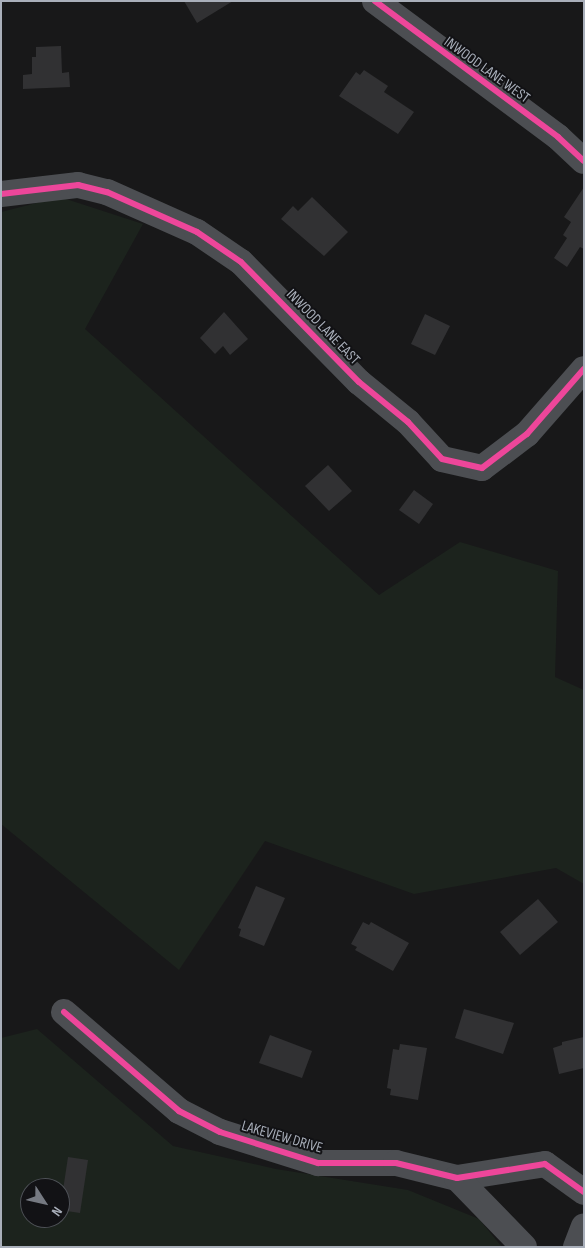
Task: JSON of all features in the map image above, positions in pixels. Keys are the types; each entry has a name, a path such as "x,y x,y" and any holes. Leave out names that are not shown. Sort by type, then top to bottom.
{"street":[{"name":"INWOOD LANE WEST","path":"374,1 558,137 584,161"},
{"name":"INWOOD LANE EAST","path":"1,194 78,185 107,192 198,232 241,262 359,382 408,422 442,459 482,468 527,434 584,369"},
{"name":"LAKEVIEW DRIVE","path":"64,1012 179,1111 220,1132 318,1163 396,1163 457,1178 545,1164 584,1192"},
{"path":"457,1178 524,1247"},
{"path":"576,1247 584,1226"}],"shaded area":[{"path":"60,197 143,224 85,329 379,595 460,542 558,571 555,677 584,690 584,884 556,868 414,894 265,841 179,970 1,824 1,212"},
{"path":"37,1029 173,1146 276,1169 408,1190 479,1219 502,1247 1,1247 1,1038"}],"building":[{"path":"184,1 233,1 197,23"},
{"path":"61,46 62,73 69,72 70,87 23,89 23,75 32,74 32,57 36,57 36,47"},
{"path":"364,70 388,86 384,92 414,112 398,134 339,96 356,72 360,75"},
{"path":"584,187 584,249 580,247 567,267 554,258 567,238 563,235 571,222 564,217"},
{"path":"312,197 348,232 324,256 281,219 293,206 298,211"},
{"path":"224,312 248,339 230,355 223,346 215,354 200,338"},
{"path":"425,314 450,326 435,355 411,344"},
{"path":"328,465 352,491 329,511 305,486"},
{"path":"414,490 433,504 419,524 399,510"},
{"path":"256,886 285,898 264,946 239,936 241,929 238,928"},
{"path":"538,899 558,922 520,955 500,932"},
{"path":"363,922 369,925 371,922 409,943 393,971 355,950 357,947 351,944"},
{"path":"464,1009 514,1023 503,1054 455,1038"},
{"path":"270,1035 312,1051 302,1078 259,1063"},
{"path":"584,1037 584,1068 559,1074 553,1048 562,1045 562,1042"},
{"path":"400,1044 427,1048 418,1100 390,1095 391,1089 387,1088 393,1049 399,1050"},
{"path":"68,1157 88,1160 80,1213 70,1212 70,1178 65,1178"}],"cycle path":[{"path":"375,1 558,137 584,161"},
{"path":"1,194 78,185 107,192 197,232 241,262 359,382 408,422 442,459 482,468 527,434 584,369"},
{"path":"64,1012 179,1111 220,1132 318,1163 396,1163 457,1178 545,1164 584,1192"}]}
